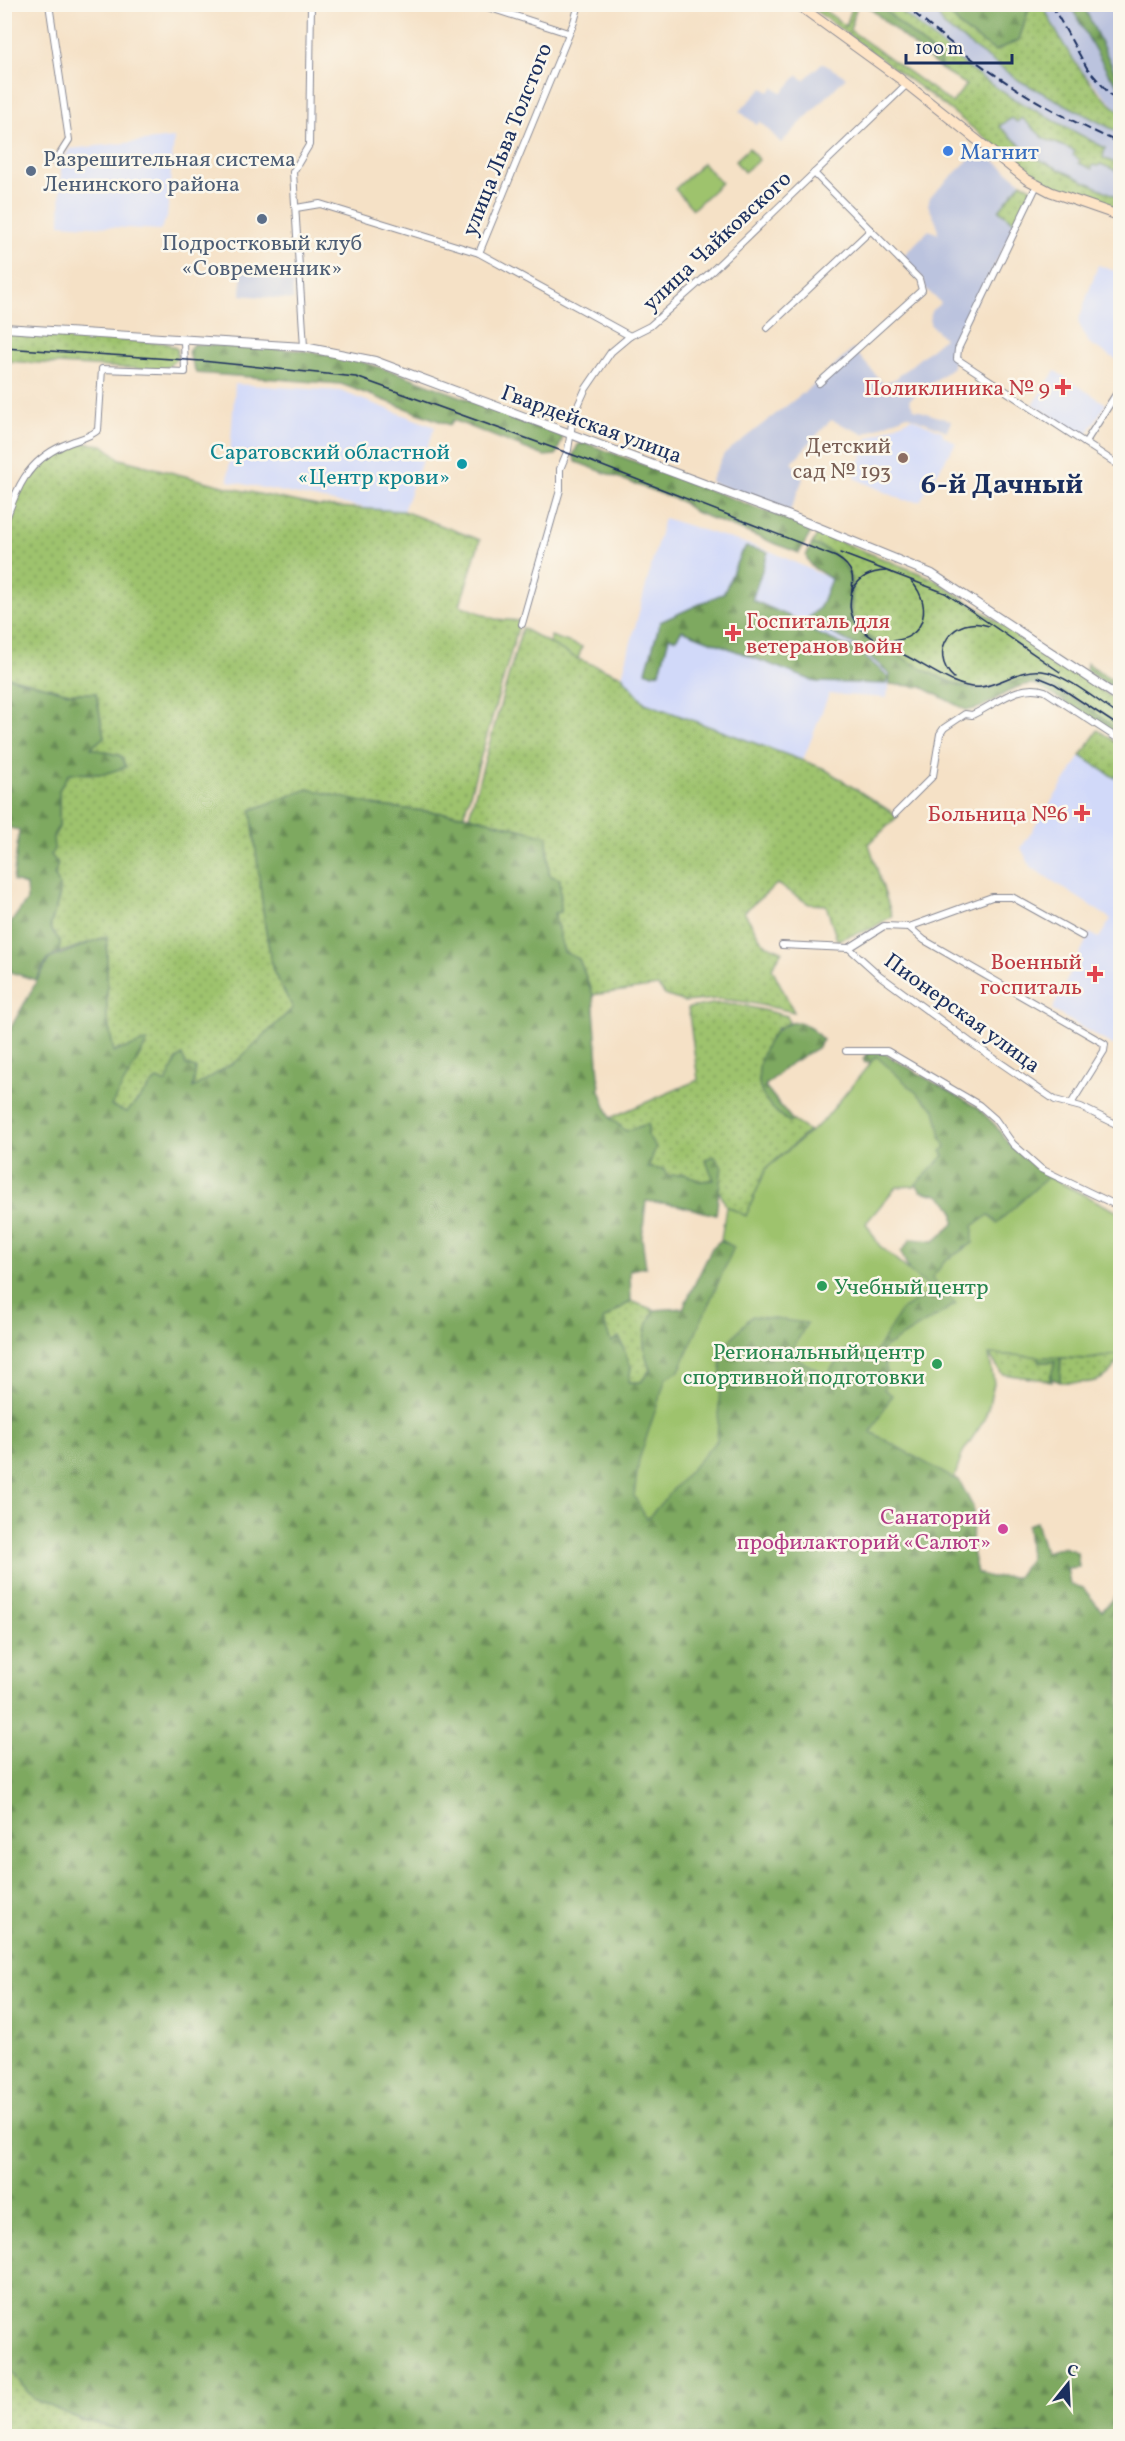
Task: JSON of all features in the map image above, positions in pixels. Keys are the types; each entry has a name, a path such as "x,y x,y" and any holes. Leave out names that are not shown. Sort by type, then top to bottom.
{"main road":[{"path":"797,4 907,84 1037,185 1120,216"}],"street":[{"path":"49,4 69,140 55,162"},
{"path":"304,347 293,172 309,144 311,4"},
{"path":"478,4 568,33"},
{"name":"улица Льва Толстого","path":"479,253 574,22 579,4"},
{"name":"улица Чайковского","path":"522,624 560,490 563,460 568,450 573,417 585,390 611,352 630,336 650,326 907,84"},
{"path":"814,172 919,279 922,290 819,383"},
{"path":"1037,185 958,349 957,359 1120,466"},
{"path":"296,208 320,204 479,253 630,336"},
{"path":"767,328 871,230"},
{"name":"Гвардейская улица","path":"4,328 304,347 375,361 571,433 932,574 1120,698"},
{"path":"4,503 12,497 39,458 66,444 87,439 98,430 102,369 185,372 184,340"},
{"path":"1085,443 1120,388"},
{"path":"4,525 12,497"},
{"path":"895,814 933,776 940,734 944,728 965,714 972,715 1023,688 1033,687 1045,691 1120,740"},
{"path":"782,945 849,948 884,926 909,927 992,897 1012,897 1082,936"},
{"path":"909,927 924,940 1105,1044 1104,1051 1071,1104"},
{"name":"Пионерская улица","path":"849,948 879,975 970,1042 1055,1100 1071,1104 1120,1126"},
{"path":"846,1051 887,1051 979,1105 995,1119 1013,1144 1041,1169 1120,1207"}],"shaded area":[{"path":"894,5 933,5 944,26 1020,81 1120,133 1120,165 1103,158 972,71"},
{"path":"1043,5 1070,5 1108,73 1120,87 1120,112 1084,73 1063,43"},
{"path":"1083,5 1120,5 1120,78 1115,72"},
{"path":"822,63 846,77 781,143 760,121 757,125 739,111 763,88 769,92 774,87 782,93 798,75 804,80"},
{"path":"1012,118 1022,118 1045,139 1075,151 1079,163 1099,164 1120,172 1120,198 1034,157 999,125"},
{"path":"174,138 167,218 160,230 60,224 61,166 69,149"},
{"path":"980,149 1021,182 999,210 1016,223 954,345 953,367 909,400 914,409 951,421 947,431 907,415 864,434 831,420 792,462 803,479 790,511 710,482 724,454 811,387 853,349 883,383 895,379 944,338 930,324 931,311 941,303 925,288 923,279 902,257 929,230 938,234 937,224 928,205 930,197"},
{"path":"1098,265 1120,273 1120,362 1089,343 1078,322"},
{"path":"242,271 293,275 293,300 241,295"},
{"name":"Поликлиника № 9","path":"1055,371 1106,404 1087,434 1082,436 1033,404"},
{"path":"235,384 340,391 435,427 403,511 375,510 228,481"},
{"name":"Детский сад № 193","path":"912,418 943,432 943,436 956,443 920,501 903,500 854,478 868,438"},
{"name":"Госпиталь для ветеранов войн","path":"664,518 770,551 831,579 820,607 807,620 857,646 890,674 887,698 829,694 803,760 645,703 622,676"},
{"name":"Больница №6","path":"1081,756 1114,778 1120,770 1120,1044 1112,1045 1052,1010 1090,933 1099,938 1111,919 1031,867 1021,848"}],"green space":[{"path":"808,5 817,5 846,26 853,5 857,5 850,30 952,103 966,85 941,69 940,59 879,5 894,5 972,71 1012,98 1105,148 1103,158 1120,165 1120,172 1100,164 1093,165 1092,169 1079,163 1080,160 1073,155 1075,151 1045,139 1022,118 1017,122 1012,118 999,126 1034,157 1120,198 1120,209 1052,185 1029,173 949,109"},
{"path":"866,5 879,5 940,59 941,69"},
{"path":"933,5 952,5 947,11 962,28 995,51 1019,40 1030,5 1043,5 1058,34 1086,77 1120,112 1120,133 1020,81 944,26"},
{"path":"952,5 1030,5 1019,40 995,51 962,28 947,11"},
{"path":"1070,5 1083,5 1120,78 1120,87 1108,73"},
{"path":"749,148 759,160 744,172 735,161"},
{"path":"703,163 721,183 693,209 675,189"},
{"path":"1021,182 1031,188 1032,193 1016,223 999,210"},
{"path":"4,332 166,343 177,349 177,358 162,370 5,361"},
{"path":"193,344 297,350 342,356 401,374 563,437 556,455 544,456 453,420 450,425 341,384 196,373 188,352"},
{"path":"583,442 810,528 810,534 799,553 695,512 680,501 576,462 573,455 578,445"},
{"path":"84,443 103,445 120,459 235,489 318,506 403,511 480,540 460,605 495,619 520,621 464,815 379,806 252,810 265,926 273,971 293,1008 268,1032 267,1039 4,1254 119,1049 114,1052 107,1018 107,936 59,953 60,941 50,928 60,894 50,855 53,837 59,827 59,790 68,773 104,774 121,756 91,748 104,737 96,693 69,693 5,676 5,532 10,517 23,488 43,464 68,448"},
{"path":"818,533 934,579 1120,703 1120,731 1049,685 1022,680 983,689 971,688 956,684 919,667 870,638 860,631 853,619 852,586 849,573 835,557 812,544"},
{"path":"812,544 835,555 845,567 851,582 852,619 860,630 878,643 928,672 957,685 981,689 1022,679 1045,683 1079,702 1120,731 1120,737 1037,685 1028,684 1019,687 984,706 966,710 922,687 889,684 890,674 857,646 806,620 820,607 831,579 811,566 806,556"},
{"path":"746,547 768,552 752,600 805,623 809,630 856,650 888,676 886,684 816,682 682,630 676,639 669,637 660,672 652,674 646,671 660,622 724,593 740,555"},
{"path":"522,628 578,659 622,676 645,703 823,768 898,816 869,844 892,916 871,929 837,940 826,905 809,904 777,884 744,912 763,943 782,951 772,968 794,1012 718,999 684,1002 665,995 658,986 593,995 579,959 564,952 554,913 561,912 549,875 546,836 469,816"},
{"path":"551,636 582,647 578,659 549,643"},
{"path":"1087,663 1120,685 1120,693 1086,671"},
{"path":"4,676 69,693 96,693 104,737 91,748 121,756 126,767 104,774 69,773 59,790 59,827 53,837 54,849 51,855 58,864 54,875 58,881 59,894 50,928 60,941 59,953 48,958 36,980 10,972 10,924 27,900 26,885 13,881 19,830 5,827"},
{"path":"1098,730 1120,745 1120,770 1115,778 1081,756"},
{"path":"308,789 379,806 469,816 547,836 549,875 560,879 561,912 554,913 564,952 579,959 593,995 600,1090 610,1118 626,1131 648,1124 648,1136 656,1147 648,1168 663,1169 668,1176 685,1174 699,1181 714,1180 705,1159 715,1156 722,1166 716,1215 677,1205 646,1201 642,1238 646,1267 630,1270 631,1301 603,1320 611,1342 619,1337 631,1367 629,1382 641,1382 650,1370 644,1340 654,1310 683,1308 712,1248 721,1240 734,1247 811,1317 789,1357 843,1342 908,1284 908,1268 901,1252 911,1239 934,1241 954,1224 954,1212 948,1202 938,1195 921,1191 908,1173 873,1061 865,1063 863,1059 867,1053 877,1051 885,1054 978,1108 996,1126 1010,1146 1041,1172 1102,1204 1063,1264 1060,1382 1050,1378 1055,1362 1039,1362 1035,1350 979,1247 963,1247 958,1264 959,1303 905,1336 890,1439 959,1480 973,1507 972,1551 977,1573 990,1577 1017,1577 1030,1559 1027,1525 1036,1522 1045,1552 1063,1547 1077,1552 1079,1567 1067,1568 1070,1584 1083,1588 1102,1611 1120,1590 1120,2436 128,2436 126,2431 82,2420 33,2399 6,2364 4,1040 49,959 107,936 107,1018 114,1052 148,1041 111,1106 127,1112 157,1079 166,1083 176,1060 182,1055 186,1065 196,1068 193,1088 238,1060 293,1008 273,971 265,926 251,810"},
{"path":"719,1003 746,1006 787,1016 789,1023 776,1029 760,1088 793,1121 809,1131 766,1169 746,1216 726,1206 714,1180 699,1181 685,1174 668,1176 648,1168 648,1124 626,1131 610,1118 698,1080 688,1008"},
{"path":"799,1022 810,1027 823,1040 817,1048 788,1065 765,1086 793,1121 790,1122 777,1113 763,1095 759,1070 765,1047 771,1037 788,1024"},
{"name":"Учебный центр","path":"876,1056 935,1110 941,1137 946,1147 941,1151 944,1156 914,1186 896,1187 866,1223 879,1245 933,1291 901,1310 875,1353 846,1350 827,1374 789,1356 807,1323 752,1316 722,1348 717,1440 647,1519 634,1496 639,1460 666,1378 679,1371 734,1247 721,1240 726,1206 746,1216 766,1169 824,1120"},
{"name":"Региональный центр спортивной подготовки","path":"1048,1177 1120,1213 1120,1354 1089,1359 989,1354 994,1383 988,1409 983,1422 963,1452 954,1479 871,1432 892,1395 884,1389 889,1379 881,1350 956,1304 932,1278 945,1261 973,1243 973,1226 989,1215 997,1223"},
{"path":"631,1301 654,1310 644,1340 650,1370 641,1382 628,1382 631,1367 619,1337 611,1342 602,1320"},
{"path":"989,1354 1037,1356 1039,1362 1056,1362 1050,1378 1052,1381 1002,1374"},
{"path":"1120,1354 1116,1365 1104,1378 1079,1383 1060,1382 1061,1358 1089,1359"},
{"path":"4,2360 33,2399 82,2420 126,2431 128,2436 5,2436"}],"tram line":[{"path":"4,348 202,361 356,377 587,460 836,557 851,572 853,580 850,606 857,624 882,643 954,682 981,687 1019,674 1042,671 1062,677 1120,716"},
{"path":"840,553 945,593 1060,672"},
{"path":"852,591 866,576 886,571"},
{"path":"883,640 907,637 916,631 921,623 923,602 911,581"},
{"path":"954,678 946,668 943,657 948,637 965,625 976,623 989,626"},
{"path":"1038,677 1055,684 1120,727"}],"railway":[{"path":"904,4 980,65 1062,115 1120,143"},
{"path":"1051,4 1087,68 1120,106"}],"place":[{"name":"Магнит","path":"948,151"},
{"name":"Разрешительная система Ленинского района","path":"31,171"},
{"name":"Подростковый клуб «Современник»","path":"262,219"},
{"name":"Поликлиника № 9","path":"1063,387"},
{"name":"Детский сад № 193","path":"903,458"},
{"name":"Саратовский областной «Центр крови»","path":"462,464"},
{"name":"Госпиталь для ветеранов войн","path":"733,633"},
{"name":"Больница №6","path":"1082,813"},
{"name":"Военный госпиталь","path":"1095,974"},
{"name":"Учебный центр","path":"822,1286"},
{"name":"Региональный центр спортивной подготовки","path":"937,1364"},
{"name":"Санаторий профилакторий «Салют»","path":"1003,1529"}],"district":[{"name":"6-й Дачный","path":"1002,483"}]}
